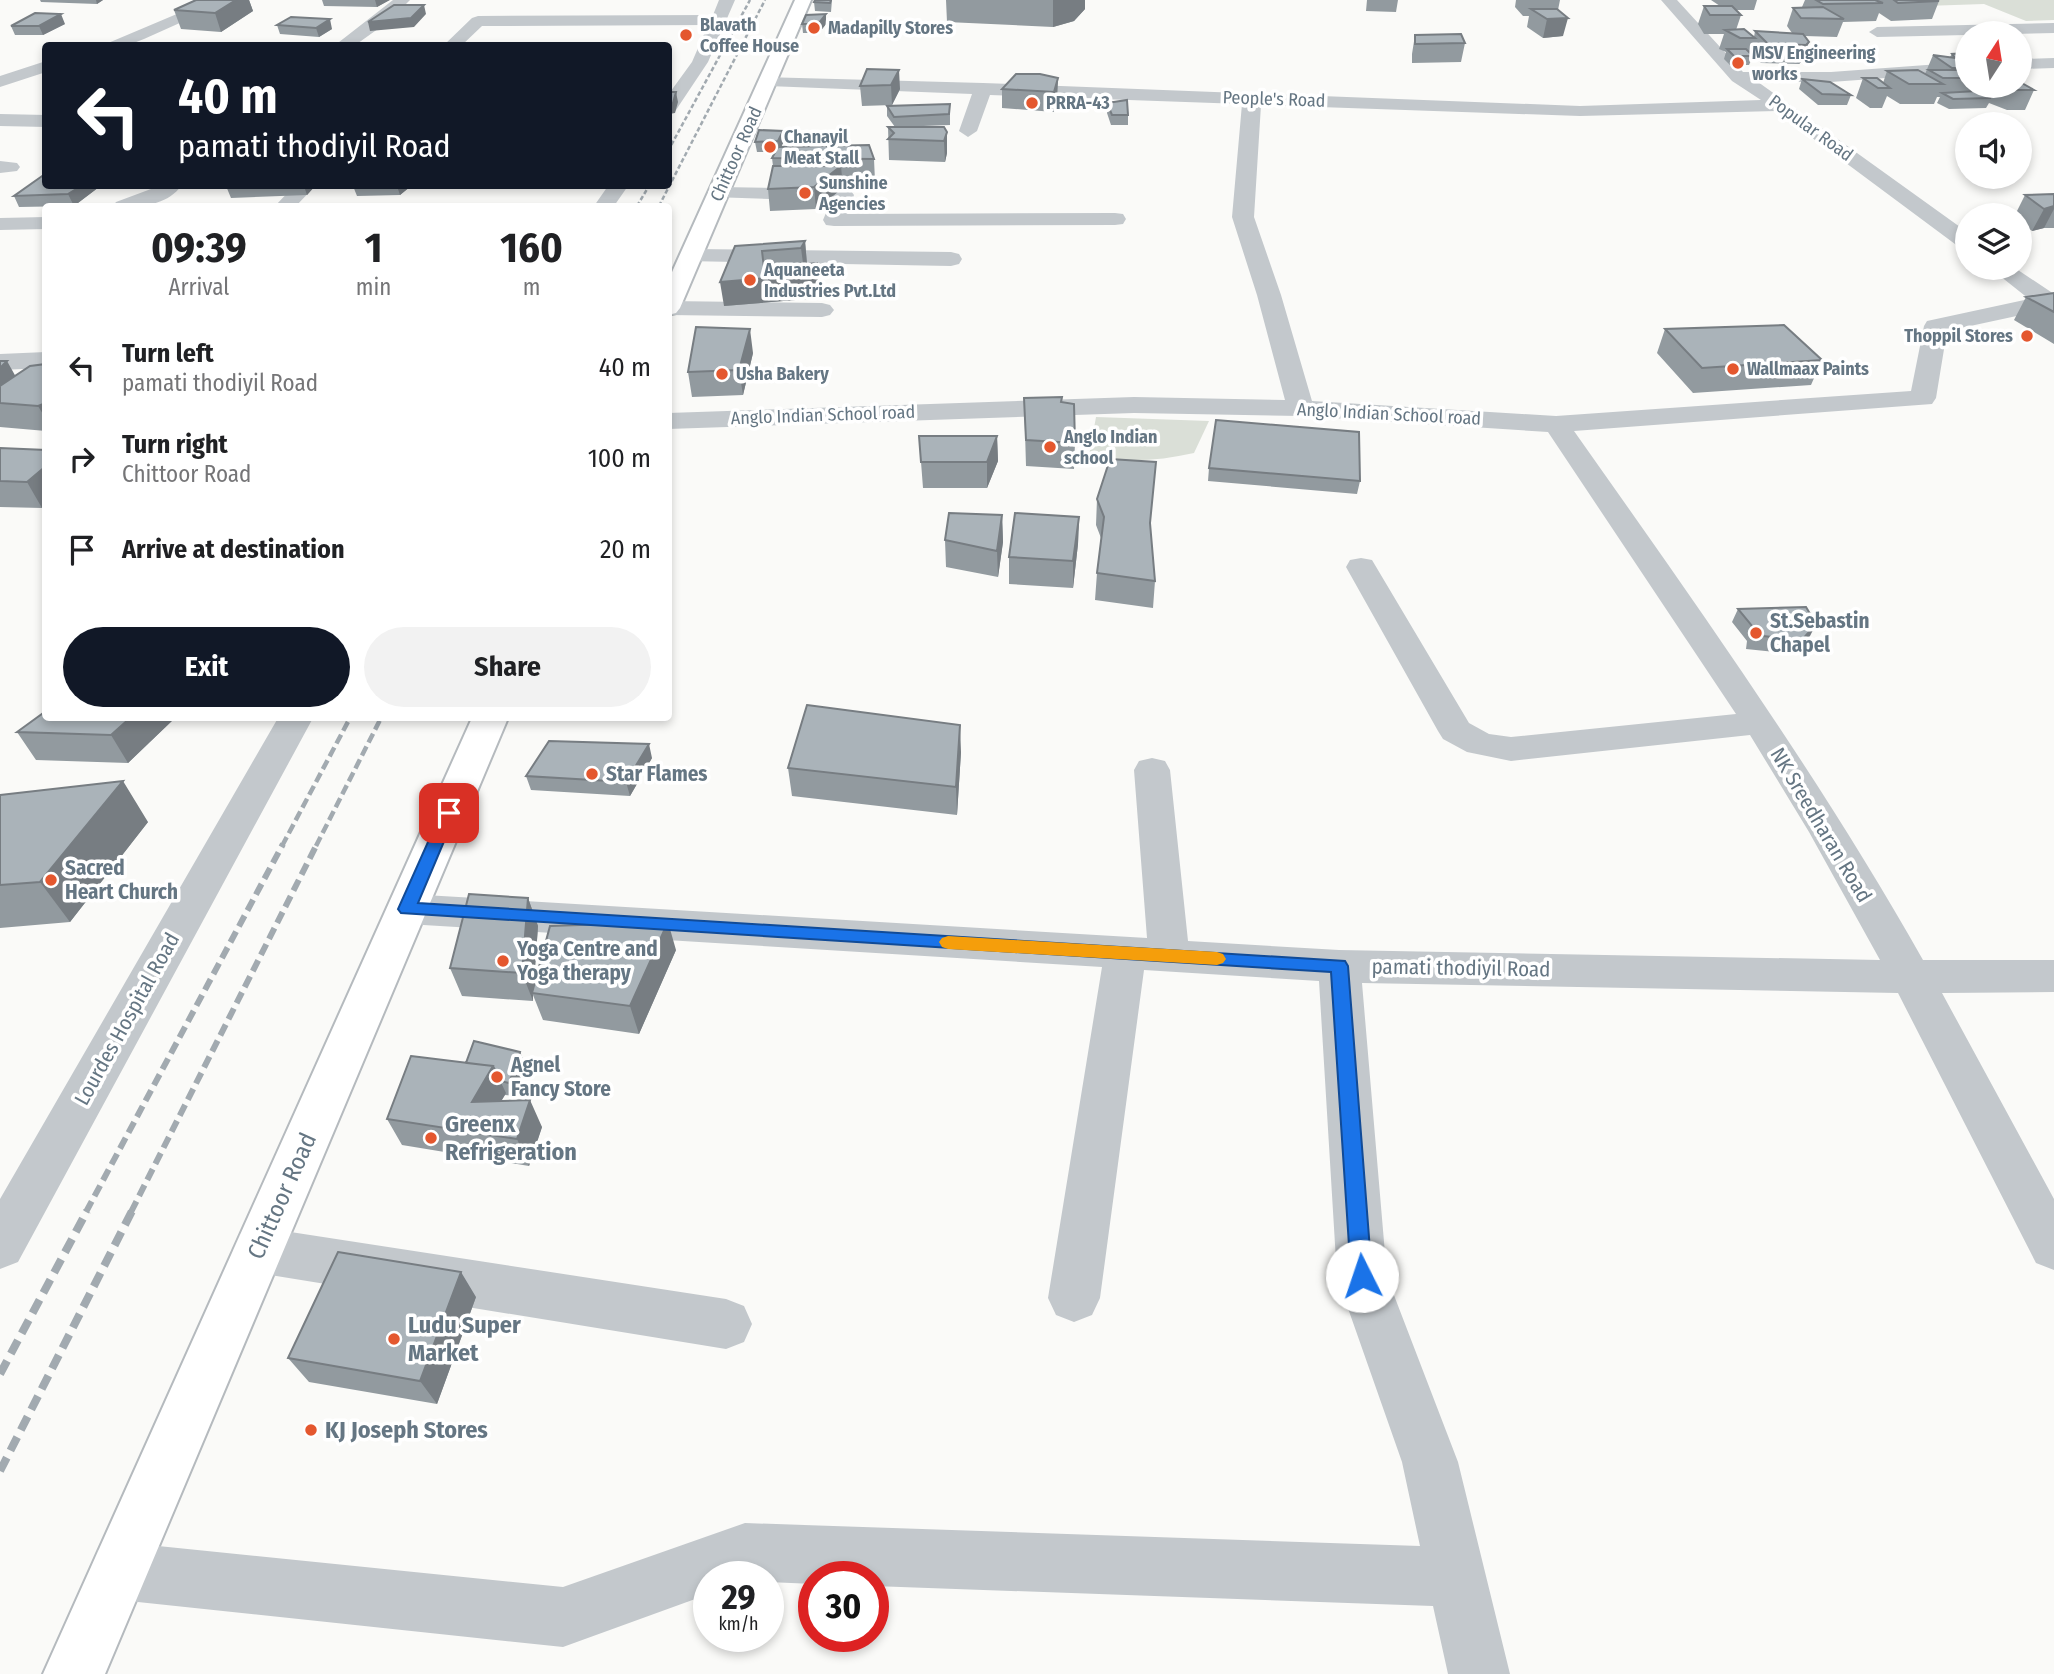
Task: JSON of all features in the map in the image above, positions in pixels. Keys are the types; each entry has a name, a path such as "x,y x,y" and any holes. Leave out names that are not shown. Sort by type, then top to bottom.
{"main road":[{"name":"Chittoor Road","path":"672,299 803,0"},
{"name":"Chittoor Road","path":"74,1674 489,721"}],"street":[{"path":"121,42 223,0"},
{"path":"348,42 383,18 402,0"},
{"path":"672,103 700,62 727,0"},
{"name":"Popular Road","path":"1669,0 1738,77 1955,233"},
{"path":"455,42 478,21 718,20"},
{"path":"1933,69 1877,32 2054,28"},
{"path":"679,60 700,62"},
{"path":"2032,64 2054,63"},
{"path":"4,78 42,67"},
{"path":"1738,77 1831,77 1955,68"},
{"path":"4,78 42,72"},
{"name":"People's Road","path":"768,81 1580,111 1780,105"},
{"path":"968,131 982,88"},
{"path":"1252,98 1243,216 1301,408"},
{"path":"0,120 42,121"},
{"path":"132,203 168,189"},
{"path":"288,203 303,189"},
{"path":"719,192 844,195 834,220 1115,219"},
{"path":"0,224 42,223"},
{"path":"692,256 951,259"},
{"path":"2019,280 2050,301"},
{"name":"Anglo Indian School road","path":"672,421 1134,405 1301,408 1556,424 1923,398 1936,327 2050,301"},
{"path":"672,308 822,310"},
{"path":"0,362 42,360"},
{"name":"NK Sreedharan Road","path":"1556,424 1702,635 1791,772 1910,977 2054,1247"},
{"path":"1361,567 1456,731 1480,744 1511,748 1759,723"},
{"name":"Lourdes Hospital Road","path":"0,1246 293,721"},
{"path":"1074,1298 1147,954 1152,770"},
{"name":"pamati thodiyil Road","path":"407,909 1339,966 1910,977 2054,976"},
{"path":"1339,966 1362,1276 1430,1462 1479,1674"},
{"path":"258,1250 726,1324"},
{"path":"119,1571 563,1617 745,1552 1457,1577"}],"shaded area":[{"path":"1913,0 2054,0 2054,20 2026,21 1984,4 1925,6"},
{"path":"1096,417 1209,421 1194,453 1168,458 1128,460 1089,456"}],"building":[{"path":"196,0 236,0 215,13 174,10"},
{"path":"831,0 830,3 814,2"},
{"path":"1816,0 1875,0 1883,3 1823,4"},
{"path":"1894,0 1936,0 1939,1 1898,3"},
{"path":"394,5 424,5 411,18 368,22"},
{"path":"1704,6 1732,6 1741,15 1710,15"},
{"path":"1823,7 1844,19 1801,18 1793,8"},
{"path":"1531,9 1557,9 1568,18 1547,19"},
{"path":"35,13 61,14 39,26 11,26"},
{"path":"826,14 818,24 802,24 806,15"},
{"path":"291,17 330,19 316,28 277,25"},
{"path":"1744,29 1755,38 1740,38 1725,30"},
{"path":"1755,31 1803,34 1809,42 1806,45 1768,44"},
{"path":"1461,34 1465,43 1415,44 1415,35"},
{"path":"1727,49 1746,49 1753,56 1734,56"},
{"path":"1933,55 1955,58 1955,68 1952,68"},
{"path":"867,69 899,70 891,85 860,86"},
{"path":"1918,70 1943,84 1909,84 1887,71"},
{"path":"1929,70 1955,70 1955,78 1943,78"},
{"path":"1016,74 1040,74 1058,78 1054,92 1002,89"},
{"path":"1863,78 1877,78 1890,88 1878,88"},
{"path":"1802,79 1830,82 1851,95 1822,94"},
{"path":"1955,92 1955,98 1991,98 1953,99 1942,93"},
{"path":"1127,100 1128,115 1112,115 1107,103"},
{"path":"950,104 949,114 894,117 887,106"},
{"path":"888,127 944,127 947,132 944,141 888,139 894,133"},
{"path":"759,130 783,131 778,141 755,142"},
{"path":"869,145 874,159 772,158 778,147"},
{"path":"773,166 841,166 814,187 768,189"},
{"path":"42,176 42,189 76,189 68,194 14,196"},
{"path":"2054,194 2054,206 2044,209 2025,195"},
{"path":"805,241 801,248 762,251 764,268 817,263 817,274 720,282 735,246"},
{"path":"2054,293 2054,312 2026,297"},
{"path":"1784,325 1822,360 1702,368 1665,329"},
{"path":"696,327 750,329 739,370 688,372"},
{"path":"42,364 42,404 0,403 0,386 30,366"},
{"path":"1062,397 1061,402 1074,404 1075,443 1026,440 1024,398"},
{"path":"1216,420 1359,432 1360,481 1209,468"},
{"path":"919,436 997,436 987,462 921,462"},
{"path":"0,448 42,450 42,469 27,482 0,481"},
{"path":"1110,459 1156,462 1150,523 1155,581 1097,573 1104,517 1097,499"},
{"path":"949,513 1002,515 997,551 945,540"},
{"path":"1015,513 1079,517 1073,561 1009,557"},
{"path":"1806,607 1816,624 1802,640 1753,635 1753,627 1738,609"},
{"path":"807,705 960,725 956,787 788,768"},
{"path":"42,714 42,721 127,721 111,735 17,732"},
{"path":"549,741 649,744 626,782 526,776"},
{"path":"123,781 40,882 0,885 0,795"},
{"path":"469,894 528,898 522,973 450,968"},
{"path":"668,922 630,1006 532,993 550,926"},
{"path":"474,1041 520,1052 509,1083 500,1081 493,1066 466,1063"},
{"path":"411,1056 493,1066 472,1102 530,1100 517,1139 387,1119"},
{"name":"Ludu Super Market","path":"338,1252 461,1272 420,1381 288,1358"}],"railway":[{"path":"672,144 750,0"},
{"path":"672,181 765,0"},
{"path":"639,203 647,189"},
{"path":"661,203 668,189"},
{"path":"282,846 348,721"},
{"path":"316,846 379,721"},
{"path":"86,1212 283,844"},
{"path":"131,1212 317,844"},
{"path":"0,1374 87,1211"},
{"path":"0,1471 132,1211"}],"slow traffic":[{"path":"948,942 1217,959"}],"place":[{"name":"Madapilly Stores","path":"814,28"},
{"name":"Blavath Coffee House","path":"686,35"},
{"name":"MSV Engineering works","path":"1738,63"},
{"name":"PRRA-43","path":"1032,103"},
{"name":"Chanayil Meat Stall","path":"770,147"},
{"name":"Sunshine Agencies","path":"805,193"},
{"name":"Aquaneeta Industries Pvt.Ltd","path":"750,280"},
{"name":"Thoppil Stores","path":"2027,336"},
{"name":"Wallmaax Paints","path":"1733,369"},
{"name":"Usha Bakery","path":"722,374"},
{"name":"Anglo Indian school","path":"1050,447"},
{"name":"St.Sebastin Chapel","path":"1756,633"},
{"name":"Star Flames","path":"592,774"},
{"name":"Sacred Heart Church","path":"51,880"},
{"name":"Yoga Centre and Yoga therapy","path":"503,961"},
{"name":"Agnel Fancy Store","path":"497,1077"},
{"name":"Greenx Refrigeration","path":"431,1138"},
{"name":"Ludu Super Market","path":"394,1339"},
{"name":"KJ Joseph Stores","path":"311,1430"}],"route":[{"path":"449,813 407,909 1339,966 1362,1276"}]}
